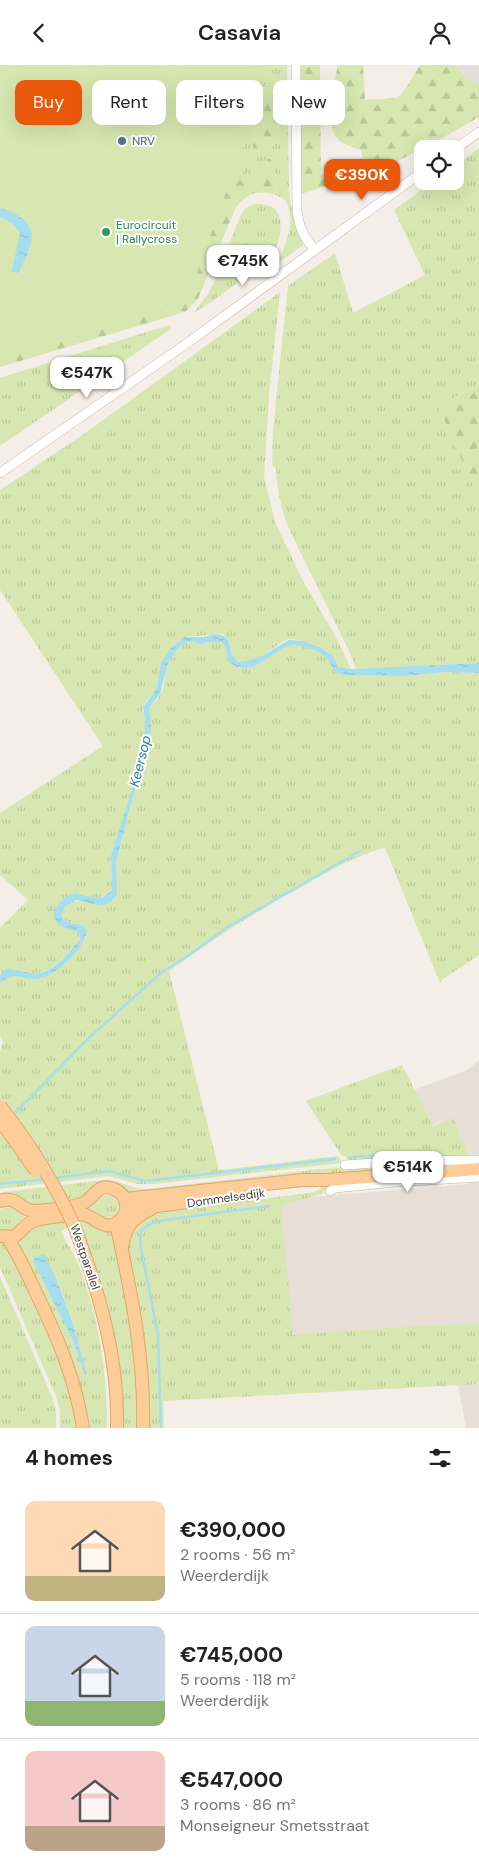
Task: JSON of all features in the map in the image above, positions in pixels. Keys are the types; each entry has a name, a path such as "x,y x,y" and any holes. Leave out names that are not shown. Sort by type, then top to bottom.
{"main road":[{"name":"Westparallel","path":"0,1106 42,1164 91,1270 108,1335 114,1376 117,1428"},
{"name":"Westparallel","path":"0,1120 35,1169 72,1229 100,1336 107,1377 110,1428"},
{"name":"Dommelsedijk","path":"125,1205 155,1207 304,1187 479,1169"},
{"name":"Dommelsedijk","path":"125,1205 303,1180 328,1186"},
{"path":"0,1201 11,1200 29,1210 60,1207 83,1204 99,1189 109,1187 118,1191 125,1205 123,1217 116,1223 104,1225 81,1214 40,1219 31,1222 18,1234 3,1237"},
{"path":"122,1249 124,1235 133,1220 155,1207"},
{"path":"116,1223 138,1336 144,1399 143,1428"},
{"path":"3,1237 18,1254 62,1350 74,1381 84,1428"}],"street":[{"path":"296,65 299,223 303,235 315,250"},
{"path":"464,143 479,132"},
{"path":"0,473 186,344 414,178"},
{"path":"345,1165 405,1161 479,1160"},
{"name":"Dommelsedijk","path":"328,1186 335,1188 479,1177"}],"shaded area":[{"path":"456,65 479,65 479,84 466,79"},
{"path":"479,1060 479,1428 466,1428 460,1395 443,1332 286,1341 273,1200 470,1184 452,1118 427,1127 411,1091 467,1070"}],"green space":[{"name":"Eurocircuit | Rallycross","path":"0,65 255,65 255,80 176,80 176,125 253,125 238,160 186,303 0,360"},
{"path":"207,65 287,65 287,80 273,80 273,125 288,125 290,202 303,245 276,265 286,243 290,216 285,201 276,195 274,159 267,159 265,181 241,181 245,163 0,187 105,125 166,125 166,89 176,83 176,125 258,125 253,145 269,146 263,121 263,80 182,80"},
{"path":"299,65 320,65 320,80 299,80"},
{"path":"338,65 363,65 365,100 398,98 420,65 456,65 466,77 479,84 479,117 439,140 414,140 414,153 390,165 301,194 300,125 321,125 321,175 363,160 361,150 342,142 333,131 332,125 345,125 345,80 334,80"},
{"path":"265,86 272,86 274,146 256,149 253,148 253,145 258,125 263,125 263,90"},
{"path":"479,148 479,383 439,407 479,496 479,663 356,669 288,527 283,513 276,468 272,466 273,430 288,286 335,253 353,313 425,275 394,210 422,190 464,190 464,159"},
{"path":"274,158 276,195 269,193 252,194 235,209 198,299 185,312 0,367 0,359 236,161 245,163 241,181 265,181 267,159"},
{"path":"256,204 271,207 279,215 280,231 273,252 248,275 193,313 208,294 213,284 245,208"},
{"path":"280,292 269,396 264,477 275,522 301,577 337,639 351,669 338,667 327,651 313,644 301,641 286,640 256,659 244,663 234,658 229,643 223,634 188,636 161,663 157,688 144,704 145,738 140,764 111,855 112,889 103,897 90,898 85,895 58,905 55,918 80,935 79,941 52,967 46,971 36,973 10,971 0,975 0,928 28,900 0,875 0,813 103,746 0,590 0,490 84,434"},
{"path":"169,325 171,329 0,446 0,378"},
{"path":"479,383 479,496 439,407"},
{"path":"188,641 202,644 222,642 229,662 237,667 246,668 254,666 278,651 293,645 307,647 322,654 335,671 343,675 404,676 445,672 479,673 479,955 440,983 385,848 344,863 252,915 169,971 219,1170 338,1156 342,1163 153,1184 137,1184 108,1176 0,1189 0,1052 3,1041 0,1035 0,983 11,976 39,977 56,970 87,936 62,918 62,911 66,906 79,901 110,901 116,864 132,799 145,764 150,737 149,708 158,699 163,688 169,661 179,647"},
{"path":"402,1065 433,1126 453,1117 469,1158 351,1162 345,1156 342,1156 306,1101"},
{"path":"405,1163 479,1163 133,1196 122,1189 79,1200 37,1207 0,1197 0,1193 4,1192 104,1180 149,1189 320,1169"},
{"path":"345,1183 329,1187 322,1194 281,1205 293,1335 399,1327 479,1324 479,1384 163,1401 164,1428 145,1428 144,1334 128,1249 130,1230 149,1215 314,1192 325,1186"},
{"path":"105,1195 114,1197 118,1202 119,1209 115,1216 106,1219 93,1211 79,1209 92,1206 100,1197"},
{"path":"6,1207 13,1208 24,1215 25,1218 14,1228 4,1230 0,1228 0,1209"},
{"path":"80,1218 112,1229 135,1333 141,1428 119,1428 118,1400 78,1223 61,1231 77,1261 91,1301 100,1343 107,1407 107,1428 86,1428 16,1241 35,1225","holes":["61,1288 74,1327 87,1378 65,1322"]},
{"path":"0,1240 7,1244 49,1325 82,1428 60,1428 60,1410 56,1396 0,1267"},
{"path":"0,1277 52,1397 56,1411 56,1428 0,1428"}],"water":[{"path":"0,208 14,213 23,219 32,233 29,251 18,273 12,272 12,270 20,233 13,224 0,217"},
{"path":"214,634 221,635 229,641 232,654 239,662 260,657 289,640 304,641 320,647 333,656 338,667 351,669 479,663 479,673 445,672 404,676 343,675 335,671 328,660 317,651 293,645 286,647 255,666 246,668 238,667 229,662 222,642 202,644 188,641 179,647 169,661 160,694 149,708 151,726 145,764 132,799 116,863 117,894 112,900 103,905 76,900 65,907 61,915 63,919 68,923 84,926 87,931 76,952 55,972 35,979 11,977 0,983 0,975 8,969 40,973 52,968 80,939 80,935 61,926 55,919 55,910 62,900 73,894 103,897 112,890 111,855 140,764 145,738 143,707 157,688 161,663 170,649 184,637 204,637"},
{"path":"44,1254 71,1317 86,1378 73,1341 33,1260 33,1258"}],"waterway":[{"path":"13,1115 90,1037 162,972 191,954 226,928 360,851"},
{"path":"350,1157 413,1154"},
{"path":"54,1178 109,1171 145,1181 335,1159"},
{"path":"0,1184 46,1179"},
{"path":"161,1428 158,1335 140,1243 141,1231 158,1221 269,1206"}],"place":[{"name":"NRV","path":"122,141"},
{"name":"Eurocircuit | Rallycross","path":"106,232"}],"water label":[{"name":"Keersop","path":"140,761"}]}
